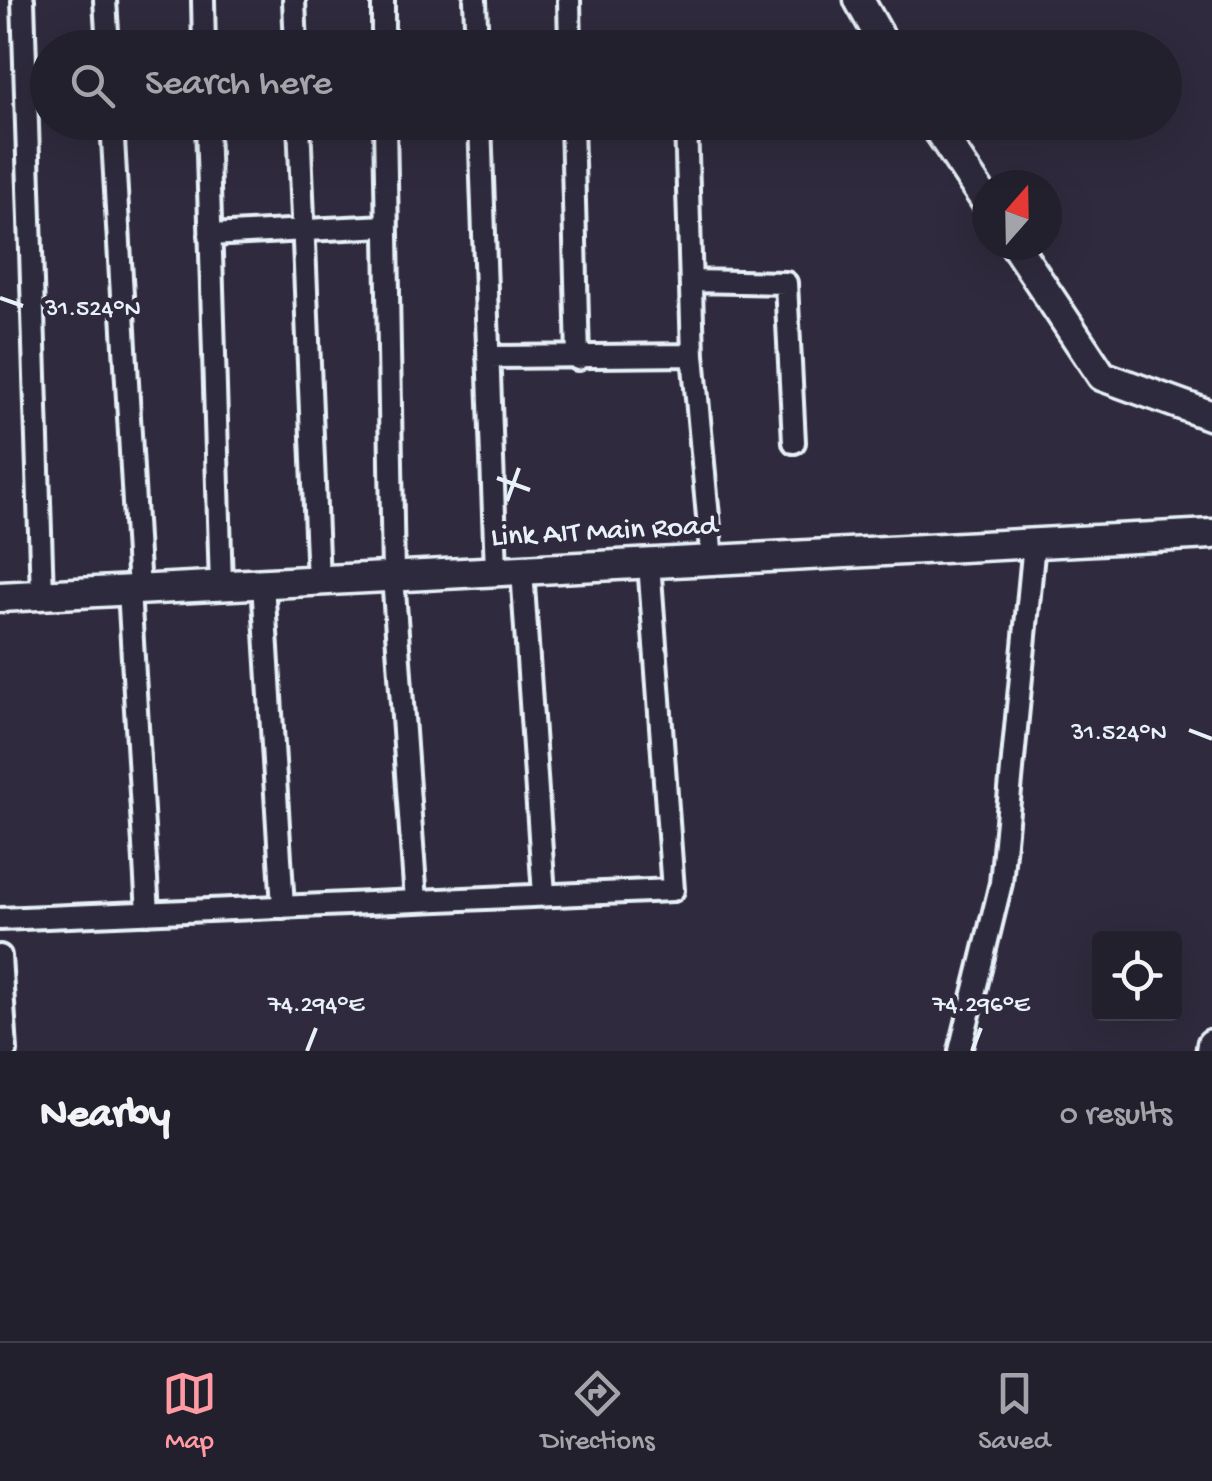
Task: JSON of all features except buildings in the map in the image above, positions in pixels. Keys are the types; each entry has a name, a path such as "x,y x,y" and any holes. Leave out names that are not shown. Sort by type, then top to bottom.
{"street":[{"path":"23,0 42,595"},
{"path":"105,0 107,30"},
{"path":"203,0 204,30"},
{"path":"294,0 295,30"},
{"path":"382,0 383,30"},
{"path":"475,0 476,30"},
{"path":"569,0 570,30"},
{"path":"859,0 876,30"},
{"path":"113,140 148,913"},
{"path":"207,140 221,586"},
{"path":"300,140 318,581"},
{"path":"385,140 392,576 416,901"},
{"path":"481,140 488,357 544,896"},
{"path":"572,140 578,359"},
{"path":"687,140 694,355 712,560"},
{"path":"945,140 972,180"},
{"path":"210,236 386,226"},
{"path":"1025,260 1102,376 1212,416"},
{"path":"691,281 786,284 794,442"},
{"path":"488,357 694,355"},
{"name":"Link AIT Main Road","path":"0,597 1212,534"},
{"path":"960,1051 1001,882 1034,543"},
{"path":"0,919 672,890 649,563"},
{"path":"262,584 283,907"},
{"path":"0,956 6,1051"}]}
